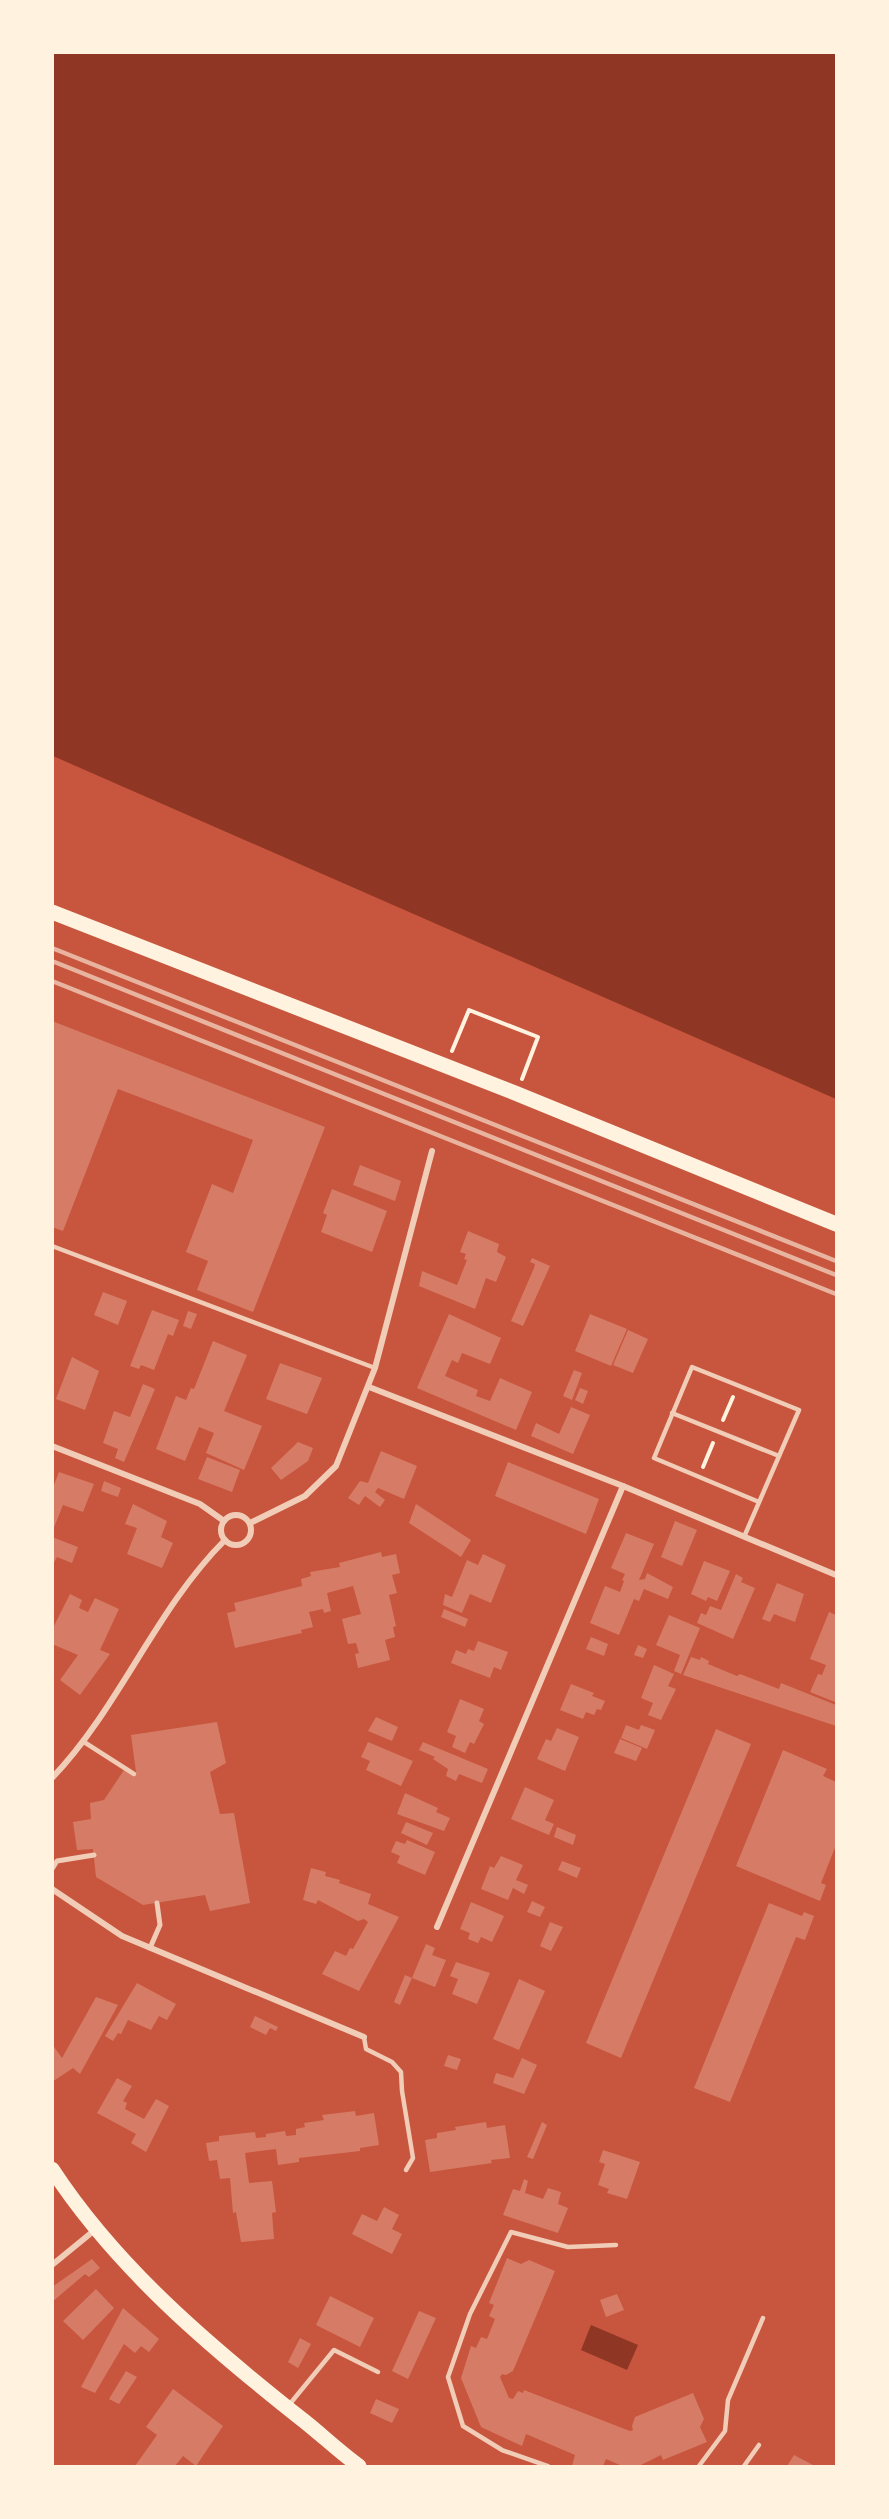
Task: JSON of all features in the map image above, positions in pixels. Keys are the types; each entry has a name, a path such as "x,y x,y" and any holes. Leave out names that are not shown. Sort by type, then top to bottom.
{"main road":[{"path":"52,912 515,1093 837,1224"},
{"path":"52,2169 76,2206 141,2279 250,2378 359,2466"}],"street":[{"path":"250,1523 304,1497 336,1466 375,1368 432,1151"},
{"path":"369,1387 623,1486 837,1575"},
{"path":"52,1446 200,1504 224,1521"},
{"path":"437,1927 623,1486"},
{"path":"224,1521 238,1515 250,1523"},
{"path":"224,1521 221,1533 225,1540 234,1545 243,1544 250,1537 250,1523"},
{"path":"52,1778 84,1742 172,1603 225,1540"},
{"path":"52,1869 57,1861 94,1855"},
{"path":"52,1889 122,1936 364,2037"},
{"path":"150,1948 160,1925 157,1903"},
{"path":"52,2265 96,2229"}],"lane":[{"path":"52,1246 375,1368"},
{"path":"744,1537 799,1410 692,1367 654,1458 759,1502"},
{"path":"672,1413 779,1456"},
{"path":"84,1742 134,1774"},
{"path":"364,2037 366,2049 392,2062 401,2072 413,2158 406,2170"},
{"path":"546,2466 502,2450 463,2426 448,2376 470,2314 511,2232 568,2247 616,2246"},
{"path":"699,2466 725,2430 728,2400 763,2318"},
{"path":"287,2408 334,2350 378,2372"},
{"path":"744,2466 759,2445"}],"path":[{"path":"446,1066 469,1010 538,1037 515,1093"},
{"path":"698,1476 738,1386"}],"shaded area":[{"path":"53,52 836,53 836,1099 53,756"},
{"path":"591,2325 638,2345 627,2370 581,2350"}],"building":[{"path":"52,1021 325,1127 253,1312 197,1290 208,1261 186,1252 212,1184 233,1193 253,1140 118,1089 63,1231 52,1227"},
{"path":"360,1165 401,1181 395,1201 353,1185"},
{"path":"332,1189 387,1211 372,1252 321,1232 327,1215 323,1213"},
{"path":"468,1231 499,1244 497,1252 506,1257 496,1282 486,1278 475,1309 419,1286 422,1271 457,1285 467,1260 464,1259 466,1254 460,1252"},
{"path":"532,1258 550,1266 523,1326 511,1321 534,1268 535,1264 530,1262"},
{"path":"103,1292 127,1301 118,1325 94,1315"},
{"path":"152,1310 179,1320 173,1336 168,1334 154,1370 141,1365 139,1369 130,1366"},
{"path":"188,1311 197,1314 191,1329 183,1326"},
{"path":"449,1314 501,1338 490,1364 462,1353 458,1363 452,1360 445,1376 478,1390 476,1396 490,1401 500,1378 532,1392 516,1430 417,1388"},
{"path":"590,1314 627,1329 611,1366 575,1351"},
{"path":"628,1330 648,1339 633,1373 613,1365"},
{"path":"213,1341 247,1355 224,1411 262,1426 244,1470 206,1453 214,1433 199,1427 185,1461 156,1449 176,1396 186,1400 191,1388 194,1389"},
{"path":"72,1357 99,1371 85,1410 56,1399"},
{"path":"280,1363 322,1378 307,1414 266,1399"},
{"path":"574,1370 582,1373 572,1400 563,1396"},
{"path":"143,1384 155,1389 124,1462 115,1458 118,1449 103,1443 114,1411 130,1417"},
{"path":"580,1388 588,1391 583,1404 575,1400"},
{"path":"571,1407 590,1415 573,1454 531,1436 536,1423 559,1434"},
{"path":"298,1442 313,1448 308,1461 281,1480 271,1468"},
{"path":"381,1451 417,1466 404,1499 378,1488 375,1492 385,1500 380,1507 365,1496 359,1505 348,1498 360,1481 368,1483"},
{"path":"207,1457 240,1470 232,1492 198,1479"},
{"path":"508,1462 599,1499 586,1534 495,1496"},
{"path":"59,1472 94,1484 83,1512 63,1505 53,1530 52,1490"},
{"path":"104,1481 121,1488 118,1497 101,1491"},
{"path":"133,1504 167,1521 161,1537 173,1543 162,1568 127,1554 137,1528 125,1524"},
{"path":"416,1504 471,1540 461,1557 409,1523"},
{"path":"675,1521 697,1530 682,1566 661,1557"},
{"path":"626,1533 654,1544 639,1580 645,1579 647,1573 673,1587 668,1599 644,1589 639,1601 634,1599 619,1635 590,1623 605,1586 620,1592 625,1574 611,1568"},
{"path":"52,1537 78,1547 72,1563 57,1557 52,1566"},
{"path":"381,1552 382,1557 396,1554 400,1573 392,1575 397,1593 389,1595 396,1626 393,1627 395,1637 385,1640 390,1660 358,1668 355,1654 359,1653 356,1643 348,1644 342,1619 361,1614 353,1586 327,1593 331,1611 324,1613 323,1609 309,1612 313,1627 301,1630 302,1633 235,1648 227,1613 236,1611 234,1603 302,1586 301,1579 311,1576 310,1572 340,1567 339,1563"},
{"path":"483,1554 506,1565 491,1603 470,1594 462,1613 443,1605 445,1594 452,1597 467,1560 478,1565"},
{"path":"704,1561 730,1571 717,1601 708,1597 706,1601 691,1594"},
{"path":"736,1574 743,1578 741,1582 755,1588 733,1639 697,1623 701,1613 706,1615 710,1606 721,1610"},
{"path":"777,1583 804,1594 795,1622 774,1614 770,1622 762,1619"},
{"path":"70,1594 82,1600 79,1608 88,1612 95,1598 119,1609 100,1650 110,1654 80,1695 60,1680 78,1655 52,1644 52,1630"},
{"path":"444,1609 468,1619 465,1627 441,1617"},
{"path":"829,1612 836,1615 835,1702 810,1692 818,1674 822,1675 826,1665 810,1659"},
{"path":"669,1615 700,1628 681,1674 674,1671 680,1655 656,1645"},
{"path":"591,1637 608,1644 604,1656 586,1649"},
{"path":"478,1641 508,1652 501,1670 494,1667 490,1678 451,1663 456,1650 466,1654 468,1649 474,1651"},
{"path":"638,1645 647,1649 643,1658 634,1655"},
{"path":"691,1657 700,1660 701,1657 709,1661 708,1664 737,1676 740,1674 779,1689 781,1683 836,1705 836,1726 683,1675"},
{"path":"654,1665 674,1674 668,1686 676,1689 661,1720 648,1715 653,1703 641,1698"},
{"path":"571,1684 594,1693 592,1696 605,1701 601,1710 597,1709 594,1715 586,1712 583,1719 560,1710"},
{"path":"460,1699 484,1709 479,1721 484,1724 474,1744 470,1742 465,1753 452,1747 456,1736 447,1732"},
{"path":"376,1717 398,1727 392,1741 368,1731"},
{"path":"217,1722 226,1763 210,1772 220,1814 234,1813 250,1903 210,1911 205,1895 143,1905 96,1877 93,1849 77,1850 73,1822 91,1819 90,1803 104,1800 124,1770 133,1775 136,1772 131,1735"},
{"path":"626,1725 639,1730 641,1725 655,1730 647,1749 621,1738"},
{"path":"557,1728 579,1737 565,1771 537,1759 546,1739 551,1741"},
{"path":"716,1729 751,1744 621,2058 586,2043"},
{"path":"620,1739 642,1748 636,1761 614,1753"},
{"path":"368,1742 413,1761 401,1786 366,1770 370,1761 361,1757"},
{"path":"423,1742 488,1769 482,1783 459,1774 456,1781 446,1776 448,1769 433,1759 435,1757 419,1750"},
{"path":"783,1750 827,1769 823,1776 836,1782 836,1845 821,1883 826,1885 820,1901 736,1866"},
{"path":"525,1787 554,1800 545,1820 554,1824 549,1835 511,1819"},
{"path":"405,1793 438,1808 436,1812 450,1818 444,1831 397,1814"},
{"path":"406,1822 433,1833 427,1845 401,1833"},
{"path":"557,1827 576,1835 573,1845 554,1837"},
{"path":"407,1840 435,1852 425,1875 397,1863 400,1856 391,1852 396,1841 405,1844"},
{"path":"501,1856 523,1865 516,1880 528,1885 524,1894 513,1888 508,1900 481,1889 490,1866 494,1868"},
{"path":"562,1861 581,1868 577,1878 558,1870"},
{"path":"311,1868 326,1872 325,1876 340,1880 339,1883 371,1894 368,1904 399,1917 359,1991 322,1974 335,1951 346,1956 350,1948 353,1949 368,1922 364,1919 358,1921 318,1900 316,1904 303,1900"},
{"path":"532,1901 545,1907 540,1917 527,1912"},
{"path":"471,1902 504,1916 492,1942 481,1937 478,1943 468,1939 470,1933 460,1929"},
{"path":"769,1903 802,1916 804,1912 814,1916 805,1940 796,1937 730,2102 694,2088"},
{"path":"550,1922 563,1927 551,1951 540,1946"},
{"path":"426,1944 435,1948 432,1955 446,1960 435,1987 412,1978"},
{"path":"456,1962 490,1973 477,2004 452,1994 458,1979 450,1976"},
{"path":"405,1975 412,1978 400,2005 394,2002"},
{"path":"519,1979 545,1991 519,2050 493,2039"},
{"path":"137,1983 176,2004 167,2020 159,2016 151,2030 128,2020 121,2034 118,2033 113,2041 105,2036"},
{"path":"96,1997 118,2005 80,2074 73,2068 52,2082 52,2044 62,2058"},
{"path":"255,2016 278,2027 276,2031 270,2028 266,2035 250,2027"},
{"path":"448,2055 461,2059 457,2070 444,2066"},
{"path":"522,2058 537,2065 524,2094 493,2083 496,2073 513,2078"},
{"path":"117,2078 132,2086 123,2101 127,2103 125,2109 144,2119 156,2099 169,2106 146,2152 131,2143 136,2134 97,2113"},
{"path":"355,2111 356,2116 374,2113 379,2145 360,2148 360,2151 299,2158 299,2162 278,2165 276,2149 245,2153 249,2183 272,2181 276,2212 272,2213 274,2239 241,2242 236,2212 233,2213 230,2178 220,2179 217,2160 209,2161 206,2143 219,2141 219,2136 255,2132 256,2138 285,2131 286,2136 296,2135 296,2129 305,2127 304,2123 324,2120 322,2115"},
{"path":"486,2122 487,2128 505,2125 510,2158 491,2160 492,2163 430,2172 425,2140 437,2138 437,2133 456,2130 455,2127"},
{"path":"542,2122 547,2125 533,2159 527,2157"},
{"path":"603,2150 640,2162 627,2199 607,2193 609,2189 598,2185 605,2164 599,2162"},
{"path":"524,2179 528,2181 525,2193 543,2199 548,2188 561,2192 558,2204 568,2208 558,2233 503,2215 513,2189 520,2191"},
{"path":"384,2207 399,2215 392,2229 402,2234 392,2254 352,2234 362,2214 377,2221"},
{"path":"507,2258 521,2264 529,2260 555,2271 513,2371 506,2375 502,2374 500,2377 509,2398 513,2399 518,2391 523,2393 524,2390 630,2431 633,2430 635,2417 693,2393 704,2419 700,2427 707,2442 663,2460 661,2455 639,2466 622,2466 606,2459 603,2466 572,2466 575,2455 526,2434 522,2446 481,2427 461,2378 471,2346 476,2348 481,2337 487,2339 495,2319 489,2316 494,2305 489,2303"},
{"path":"92,2259 100,2268 89,2277 85,2274 52,2302 52,2287"},
{"path":"96,2289 114,2308 83,2340 63,2321"},
{"path":"617,2294 624,2310 606,2317 600,2300"},
{"path":"330,2296 374,2318 360,2347 316,2325"},
{"path":"123,2308 159,2339 149,2352 141,2346 135,2353 124,2344 95,2393 81,2387"},
{"path":"419,2311 436,2318 408,2379 392,2371"},
{"path":"300,2338 311,2344 298,2368 288,2362"},
{"path":"126,2371 137,2377 119,2404 109,2399"},
{"path":"173,2389 223,2426 196,2466 183,2456 175,2466 135,2466 157,2435 146,2427"},
{"path":"376,2399 399,2409 392,2423 370,2413"},
{"path":"794,2455 815,2466 787,2466"}],"railway":[{"path":"52,948 836,1261"},
{"path":"52,961 836,1275"},
{"path":"52,981 836,1294"}]}
